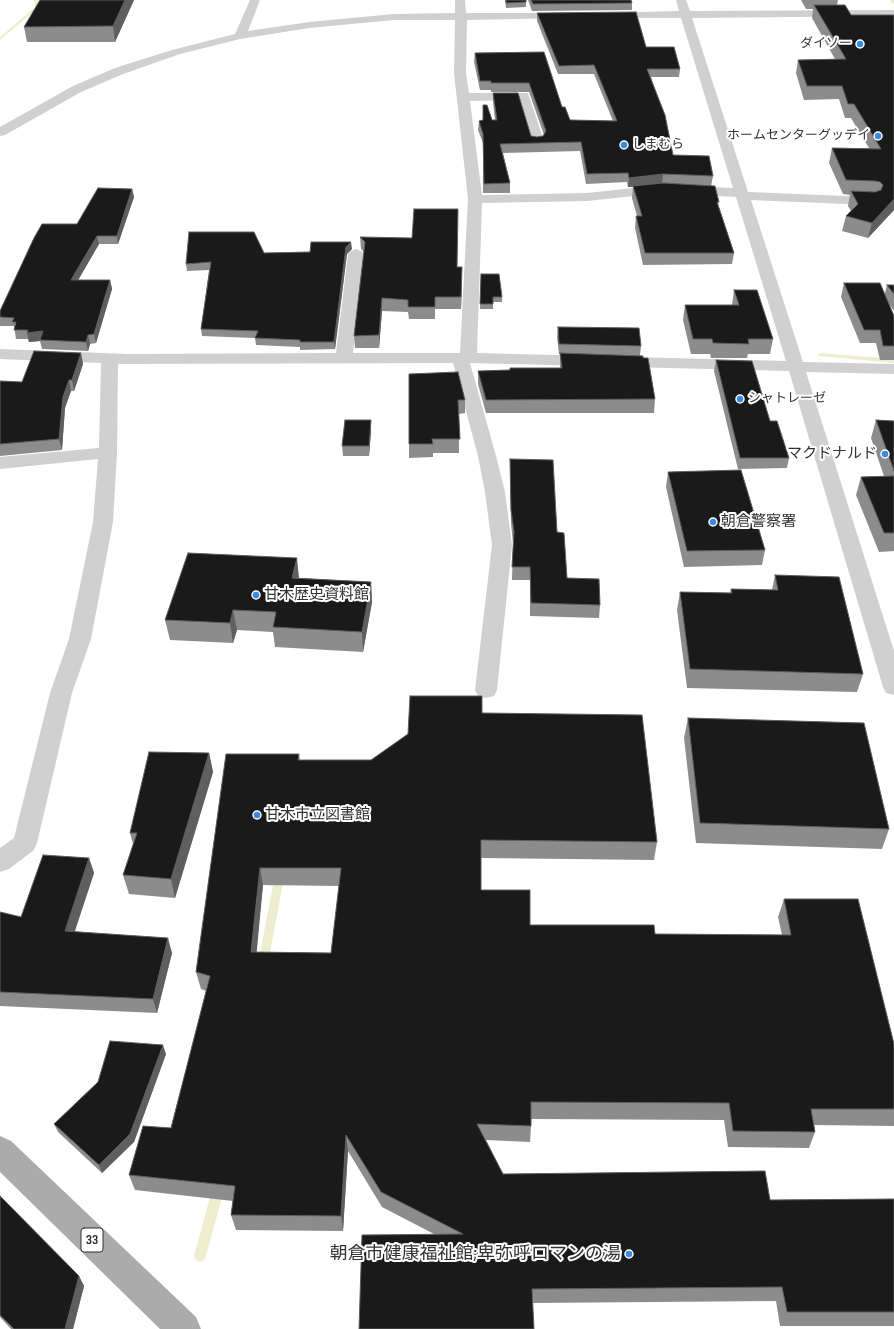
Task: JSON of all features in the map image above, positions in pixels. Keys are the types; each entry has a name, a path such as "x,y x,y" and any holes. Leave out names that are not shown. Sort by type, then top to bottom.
{"main road":[{"name":"33","path":"0,1151 184,1329"}],"street":[{"path":"240,36 255,0"},
{"path":"460,0 460,73 475,199 464,358 495,492 502,545 486,690"},
{"path":"592,15 682,7 894,13"},
{"path":"682,7 742,195 894,687"},
{"path":"0,132 77,89 119,71 176,52 240,36 280,29 394,17 577,15"},
{"path":"463,97 524,96 537,141"},
{"path":"475,199 587,197 662,189 742,195 871,201"},
{"path":"344,358 356,254"},
{"path":"0,354 110,358 464,358 894,369"},
{"path":"0,862 25,843 62,693 80,640 103,522 108,453 110,358"},
{"path":"0,463 108,453"}],"building":[{"path":"40,0 125,0 113,26 24,27"},
{"path":"506,0 526,0 526,2 506,3"},
{"path":"531,0 631,0 632,3 533,4"},
{"path":"814,5 845,5 851,15 894,15 894,199 872,223 846,216 858,204 851,191 875,192 881,190 883,185 880,182 875,181 846,180 832,148 881,149 854,104 848,104 842,86 807,86 798,60 846,59"},
{"path":"636,12 646,47 674,47 680,69 647,69 665,115 673,155 709,156 713,176 663,174 629,178 628,173 587,174 581,142 500,144 510,183 484,184 483,134 479,121 483,120 483,105 487,105 492,120 497,120 493,93 518,93 531,136 543,136 546,131 529,83 491,83 491,81 480,81 475,53 544,52 562,107 565,107 570,120 617,121 594,65 559,66 537,13"},
{"path":"663,183 715,186 719,202 717,202 734,253 645,253 636,216 642,216 633,186"},
{"path":"98,188 132,189 117,236 97,236 71,280 110,280 94,334 88,335 86,342 40,340 43,331 27,333 28,330 14,330 16,322 12,322 14,318 0,317 0,311 42,224 77,224"},
{"path":"414,209 458,209 457,267 462,267 461,297 435,297 435,307 408,307 408,300 382,298 379,335 354,336 365,242 360,237 412,238"},
{"path":"189,232 254,232 264,253 310,252 311,242 351,242 346,247 334,342 300,342 300,340 255,338 258,331 201,329 211,262 186,264"},
{"path":"481,274 499,274 502,297 493,297 493,304 480,304"},
{"path":"844,283 880,283 894,316 894,346 883,346 880,330 864,330"},
{"path":"887,285 894,285 894,294"},
{"path":"734,290 757,290 773,339 748,339 749,344 713,343 712,339 693,339 685,305 739,305"},
{"path":"558,327 639,328 641,346 559,344"},
{"path":"34,351 81,353 72,380 69,380 63,397 59,439 0,444 0,381 22,382"},
{"path":"560,353 643,356 643,358 648,358 655,399 486,400 478,371 510,370 510,368 562,368"},
{"path":"716,360 752,361 770,421 777,421 789,458 740,458"},
{"path":"458,372 465,400 458,400 460,439 432,439 433,444 409,444 409,374"},
{"path":"345,420 371,420 369,446 342,446"},
{"path":"876,420 894,421 894,471"},
{"path":"510,459 553,460 557,532 564,533 567,578 599,579 600,605 531,603 530,567 512,567 514,532 511,510"},
{"path":"741,470 765,550 687,551 668,472"},
{"path":"894,476 894,533 884,533 861,477"},
{"path":"188,553 297,558 292,578 371,582 362,632 273,627 276,612 233,610 230,623 165,620"},
{"path":"775,575 839,577 863,674 690,669 680,592 732,593 731,589 778,590"},
{"path":"410,696 482,696 482,713 642,715 657,842 481,840 481,890 530,890 530,925 654,925 655,934 791,935 784,899 858,899 894,1044 894,1109 811,1109 815,1132 733,1131 729,1103 531,1102 531,1126 477,1124 503,1174 765,1171 770,1200 894,1199 894,1312 787,1312 782,1287 532,1289 534,1329 359,1329 362,1235 463,1234 381,1192 346,1135 341,1216 231,1215 235,1186 129,1175 143,1126 171,1128 210,976 196,972 226,754 299,754 298,760 371,760 408,734","holes":["260,868 341,868 331,953 251,952"]},
{"path":"688,718 864,723 889,829 700,823"},
{"path":"149,752 209,753 171,879 123,875 137,833 130,833"},
{"path":"43,855 89,858 65,931 168,938 153,999 0,992 0,912 21,917"},
{"path":"110,1041 163,1045 130,1134 99,1165 54,1124 98,1082"},
{"path":"0,1196 79,1276 65,1329 14,1329 0,1315"}],"waterway":[{"path":"0,39 37,7 36,0"},
{"path":"821,355 894,361"},
{"path":"263,963 278,883 270,882"},
{"path":"200,1256 218,1190"}],"place":[{"name":"ダイソー","path":"860,44"},
{"name":"ホームセンターグッデイ","path":"878,136"},
{"name":"しまむら","path":"624,145"},
{"name":"シャトレーゼ","path":"740,399"},
{"name":"マクドナルド","path":"885,454"},
{"name":"朝倉警察署","path":"713,522"},
{"name":"甘木歴史資料館","path":"256,595"},
{"name":"甘木市立図書館","path":"257,815"},
{"name":"朝倉市健康福祉館;卑弥呼ロマンの湯","path":"629,1254"}]}
